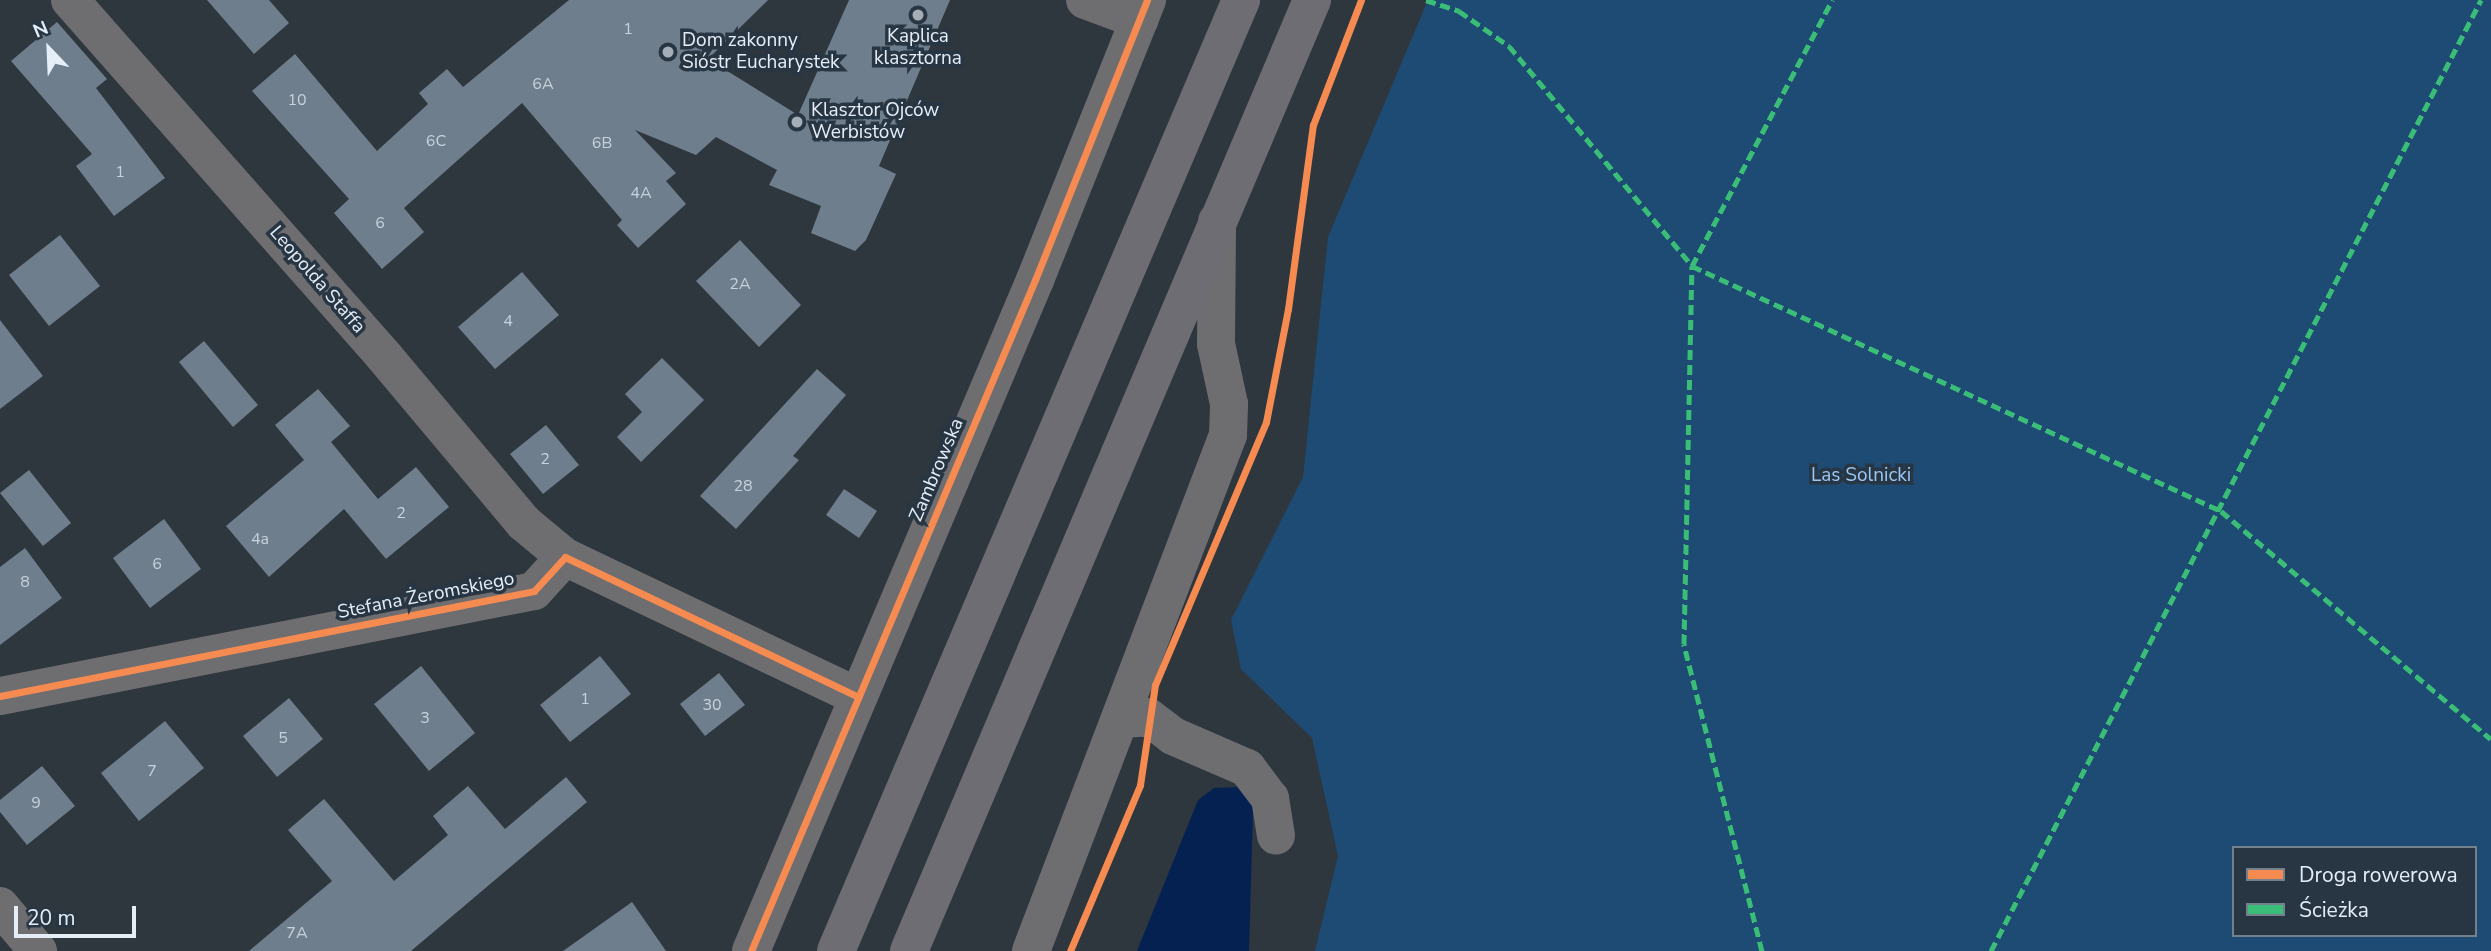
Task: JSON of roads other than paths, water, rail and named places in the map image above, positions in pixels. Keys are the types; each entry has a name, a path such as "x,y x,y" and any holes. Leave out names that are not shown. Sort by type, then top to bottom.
{"main road":[{"path":"836,951 1241,0"},
{"path":"909,951 1312,0"}],"street":[{"name":"Leopolda Staffa","path":"70,0 383,355 524,523 565,557"},
{"path":"1085,0 1143,10"},
{"name":"Zambrowska","path":"751,951 1143,10"},
{"path":"1031,951 1122,719 1228,435 1229,404 1216,344 1217,221"},
{"name":"Stefana Żeromskiego","path":"0,696 534,591 565,557"},
{"path":"565,557 858,697"},
{"path":"1122,719 1148,717 1173,736 1247,768 1270,798 1276,836"},
{"path":"0,906 38,951"}],"place":[{"name":"Kaplica klasztorna","path":"918,15"},
{"name":"Dom zakonny Sióstr Eucharystek","path":"668,52"},
{"name":"Klasztor Ojców Werbistów","path":"797,122"}],"park label":[{"name":"Las Solnicki","path":"1861,476"}]}
